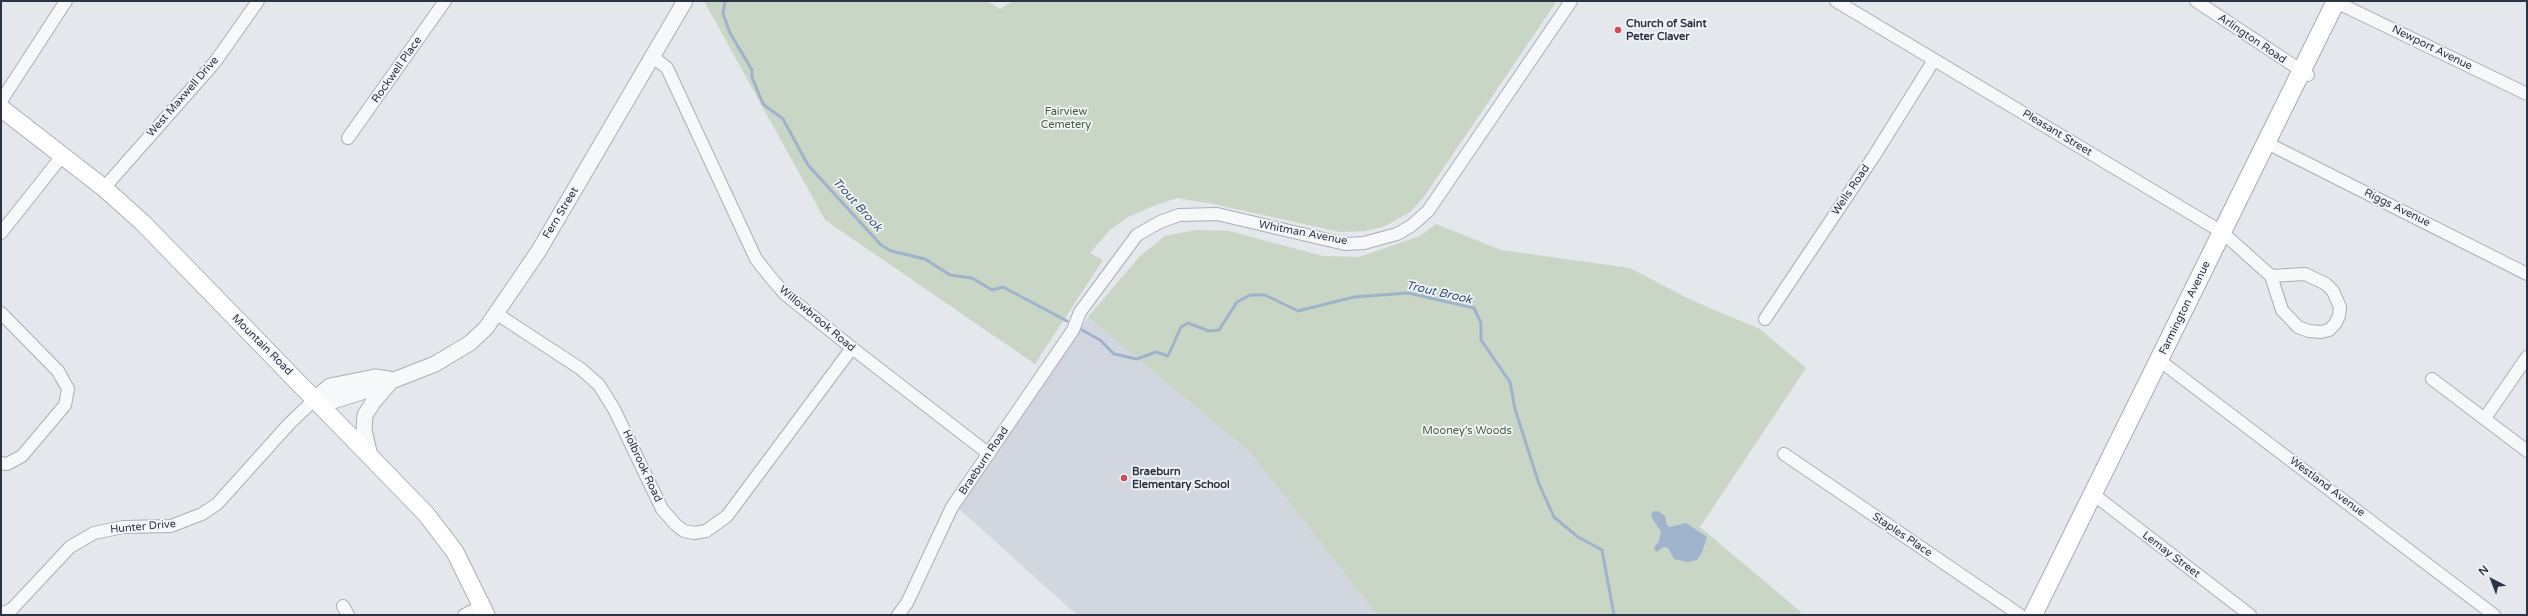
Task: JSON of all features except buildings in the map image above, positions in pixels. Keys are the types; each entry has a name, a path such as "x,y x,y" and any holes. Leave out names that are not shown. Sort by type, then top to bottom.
{"main road":[{"name":"Farmington Avenue","path":"2033,615 2096,497 2340,2"},
{"name":"Mountain Road","path":"1,108 104,188 143,223 316,399 442,534 465,568 484,610"},
{"name":"Farmington Avenue","path":"2043,615 2096,497"}],"street":[{"path":"1,101 66,1"},
{"name":"West Maxwell Drive","path":"104,188 215,62 258,1"},
{"name":"Rockwell Place","path":"348,138 445,1"},
{"name":"Fern Street","path":"316,399 330,386 375,377 392,380 452,356 470,343 497,314 538,252 685,1"},
{"name":"Whitman Avenue","path":"1080,312 1137,235 1160,222 1179,215 1217,214 1345,244 1382,239 1411,226 1430,207 1571,1"},
{"name":"Pleasant Street","path":"1836,1 2225,235 2270,276 2279,305 2292,323 2303,329 2315,332 2329,330 2335,324 2339,316 2340,307 2333,291 2326,284 2305,274 2270,276"},
{"name":"Arlington Road","path":"2196,1 2305,73"},
{"name":"Newport Avenue","path":"2340,2 2527,94"},
{"name":"Willowbrook Road","path":"653,57 667,68 756,259 786,294 852,348 989,454"},
{"name":"Wells Road","path":"1764,319 1874,156 1934,60"},
{"name":"Riggs Avenue","path":"2270,144 2527,274"},
{"path":"1,233 62,156"},
{"name":"Braeburn Road","path":"898,615 907,603 952,507 1073,330 1080,312"},
{"path":"1,313 58,371 68,389 64,405 22,456 7,464 1,463"},
{"name":"Holbrook Road","path":"497,314 581,369 599,385 614,409 662,509 676,525 684,531 694,533 706,531 727,516 852,348"},
{"path":"2484,418 2527,357"},
{"name":"Westland Avenue","path":"2162,363 2494,615"},
{"path":"2432,379 2527,451"},
{"path":"370,456 364,430 365,415 374,401 392,380"},
{"name":"Hunter Drive","path":"1,614 10,612 66,551 94,533 122,527 170,526 202,514 217,504 289,424 316,399"},
{"name":"Staples Place","path":"1784,454 2020,615"},
{"name":"Lemay Street","path":"2096,497 2250,615"},
{"path":"464,615 484,610"}],"shaded area":[{"name":"Braeburn Elementary School","path":"1088,317 1250,452 1377,615 1077,615 958,508"}],"green space":[{"name":"Fairview Cemetery","path":"704,1 987,1 1000,9 1013,1 1557,1 1423,198 1410,212 1383,227 1365,231 1340,232 1213,204 1177,198 1153,206 1128,217 1111,229 1090,253 1103,260 1035,364 825,220"},
{"name":"Mooney's Woods","path":"1436,224 1501,250 1630,268 1691,300 1760,329 1806,368 1700,527 1801,612 1799,615 1377,615 1250,452 1088,317 1140,256 1165,236 1195,230 1229,231 1323,256 1359,257 1420,236"}],"water":[{"path":"1654,511 1658,511 1665,516 1667,525 1670,527 1686,523 1707,537 1702,552 1697,560 1688,562 1674,559 1668,548 1664,547 1656,552 1654,548 1659,541 1661,532 1652,518 1651,514"}],"waterway":[{"name":"Trout Brook","path":"725,1 723,14 730,33 752,70 752,77 763,104 783,119 808,165 881,245 891,251 925,259 950,275 972,278 992,290 1003,287 1067,321"},
{"name":"Trout Brook","path":"1082,330 1100,340 1114,354 1137,359 1156,352 1168,356 1181,327 1188,323 1209,331 1219,330 1237,302 1250,295 1265,295 1298,311 1354,297 1408,293 1474,308 1481,323 1481,340 1510,382 1515,409 1539,484 1554,517 1578,537 1602,550 1614,615"}],"place":[{"name":"Church of Saint Peter Claver","path":"1618,30"},
{"name":"Braeburn Elementary School","path":"1124,478"}]}
